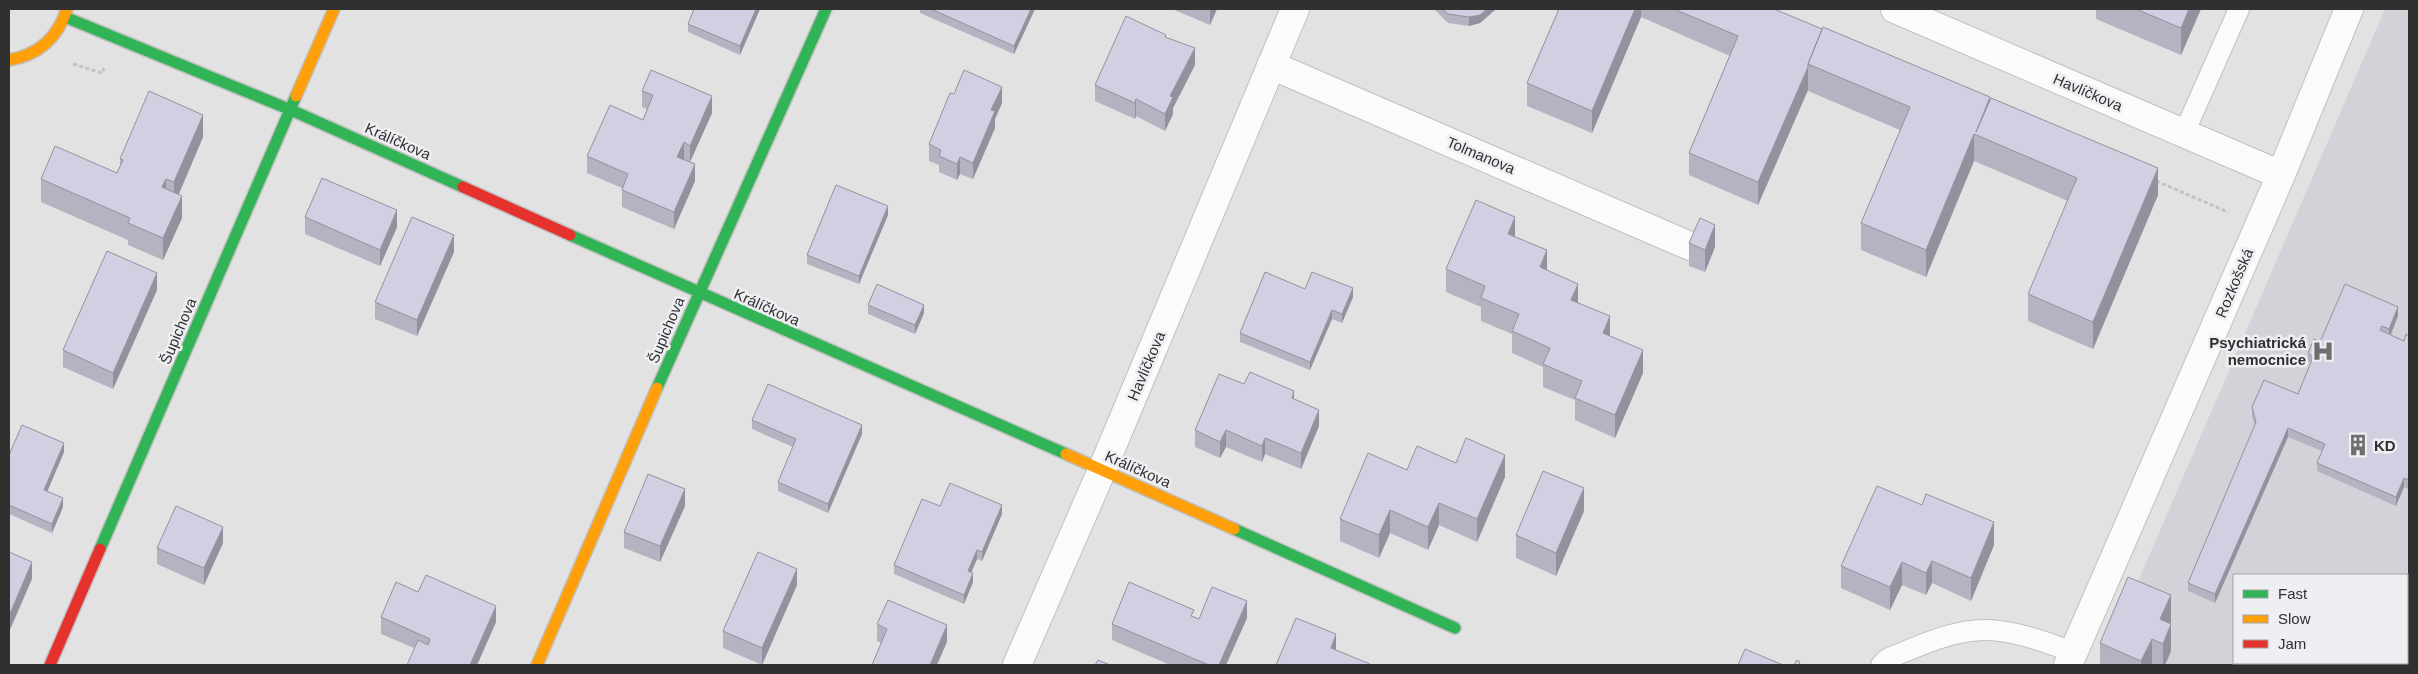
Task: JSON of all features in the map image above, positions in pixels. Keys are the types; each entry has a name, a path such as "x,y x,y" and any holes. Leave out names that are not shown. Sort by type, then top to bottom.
{"street":[{"name":"Šupichova","path":"50,665 334,9"},
{"name":"Šupichova","path":"537,665 699,293 826,9"},
{"name":"Havlíčkova","path":"1017,665 1102,470 1295,9"},
{"name":"Havlíčkova","path":"1895,9 2281,175"},
{"name":"Rozkošská","path":"2071,659 2281,175 2349,9"},
{"name":"Králíčkova","path":"66,13 291,110 1455,628"},
{"path":"9,60 19,59 38,50 54,36 66,13"},
{"name":"Tolmanova","path":"1271,65 1690,246"}],"lane":[{"path":"2184,134 2239,9"},
{"path":"1881,665 1887,660 1939,638 1986,630 2030,636 2071,659"}],"path":[{"path":"2150,179 2259,225"}],"shaded area":[{"name":"Psychiatrická nemocnice","path":"2385,9 2409,9 2409,665 2102,665"}],"building":[{"path":"694,9 756,9 740,46 688,24"},
{"path":"931,9 1031,9 1014,46"},
{"path":"1443,9 1487,9 1480,15 1469,17 1448,14"},
{"path":"1559,9 1635,9 1592,111 1527,83"},
{"path":"1674,9 1774,9 1822,29 1808,67 1758,182 1689,153 1738,36"},
{"path":"2136,9 2189,9 2181,28"},
{"path":"1126,16 1166,35 1165,37 1195,48 1170,96 1173,97 1165,114 1136,99 1135,103 1095,85"},
{"path":"1823,27 1990,97 1976,132 1991,98 2158,168 2093,322 2028,294 2077,178 1974,134 1926,250 1861,223 1910,107 1808,64"},
{"path":"651,70 712,96 690,146 684,142 677,157 695,164 674,212 622,190 628,174 587,156 610,105 643,120 653,95 642,91"},
{"path":"964,70 1002,87 991,110 995,111 973,163 960,157 957,164 939,156 941,150 929,144 950,93 954,94"},
{"path":"149,91 203,115 174,182 166,179 162,187 182,196 163,238 128,223 130,218 41,179 55,146 117,173 123,160 120,159"},
{"path":"322,178 397,210 380,250 305,217"},
{"path":"836,185 888,206 859,276 807,255"},
{"path":"1476,200 1515,217 1508,234 1547,250 1540,267 1578,284 1571,300 1610,316 1603,333 1643,350 1615,415 1575,398 1582,381 1543,364 1550,348 1512,331 1519,314 1481,298 1485,286 1446,269"},
{"path":"412,217 454,235 417,320 375,302"},
{"path":"1700,218 1715,225 1705,250 1689,243"},
{"path":"107,251 157,273 113,373 63,350"},
{"path":"1265,272 1305,289 1312,272 1353,288 1342,314 1332,310 1310,362 1240,333"},
{"path":"877,284 924,305 915,325 868,305"},
{"name":"KD","path":"2345,284 2398,307 2389,329 2382,326 2380,330 2404,341 2406,334 2409,336 2409,480 2404,478 2396,497 2317,463 2325,444 2288,428 2215,594 2188,583 2256,422 2252,407 2264,380 2298,394 2313,357 2308,353 2314,339 2320,342"},
{"path":"1250,372 1294,391 1292,398 1319,410 1301,453 1265,438 1262,446 1226,430 1220,442 1195,430 1219,374 1244,384"},
{"path":"768,384 862,425 828,504 778,482 796,439 752,420"},
{"path":"22,425 64,443 44,490 63,498 52,524 9,505 9,455"},
{"path":"1466,438 1505,455 1477,519 1439,503 1428,527 1390,510 1379,535 1340,519 1368,453 1407,470 1417,446 1456,463"},
{"path":"1543,471 1584,488 1556,553 1516,535"},
{"path":"648,474 685,489 660,546 624,532"},
{"path":"950,483 1002,505 982,552 977,550 968,571 973,573 964,595 894,565 922,499 940,506"},
{"path":"1877,486 1922,505 1926,494 1994,522 1971,578 1932,561 1926,573 1902,562 1890,587 1841,566"},
{"path":"176,506 223,527 204,568 157,548"},
{"path":"9,552 32,562 9,616"},
{"path":"758,552 797,569 762,648 723,631"},
{"path":"426,575 496,606 470,665 407,665 418,640 428,645 430,639 381,617 396,582 418,592"},
{"path":"2128,577 2171,595 2160,619 2171,624 2163,644 2152,639 2141,661 2100,643"},
{"path":"1129,582 1194,610 1191,616 1199,619 1212,587 1247,601 1219,665 1209,665 1112,624"},
{"path":"888,600 947,625 930,665 872,665 887,629 877,624"},
{"path":"1296,618 1336,634 1331,648 1370,664 1276,665"},
{"path":"1745,649 1783,665 1738,665"},
{"path":"1098,660 1110,665 1095,665"},
{"path":"1797,660 1800,662 1799,665 1794,665"}],"traffic: fast":[{"path":"657,388 826,9"},
{"path":"65,17 291,110 463,187"},
{"path":"100,549 296,96"},
{"path":"570,235 1066,454"},
{"path":"1234,529 1455,628"}],"traffic: slow":[{"path":"9,60 29,54 46,43 58,28 67,9"},
{"path":"296,96 334,9"},
{"path":"537,665 657,388"},
{"path":"1066,454 1234,529"}],"traffic: jam":[{"path":"463,187 570,235"},
{"path":"50,665 100,549"}],"place":[{"name":"Psychiatrická nemocnice","path":"2323,351"},
{"name":"KD","path":"2358,445"}]}
